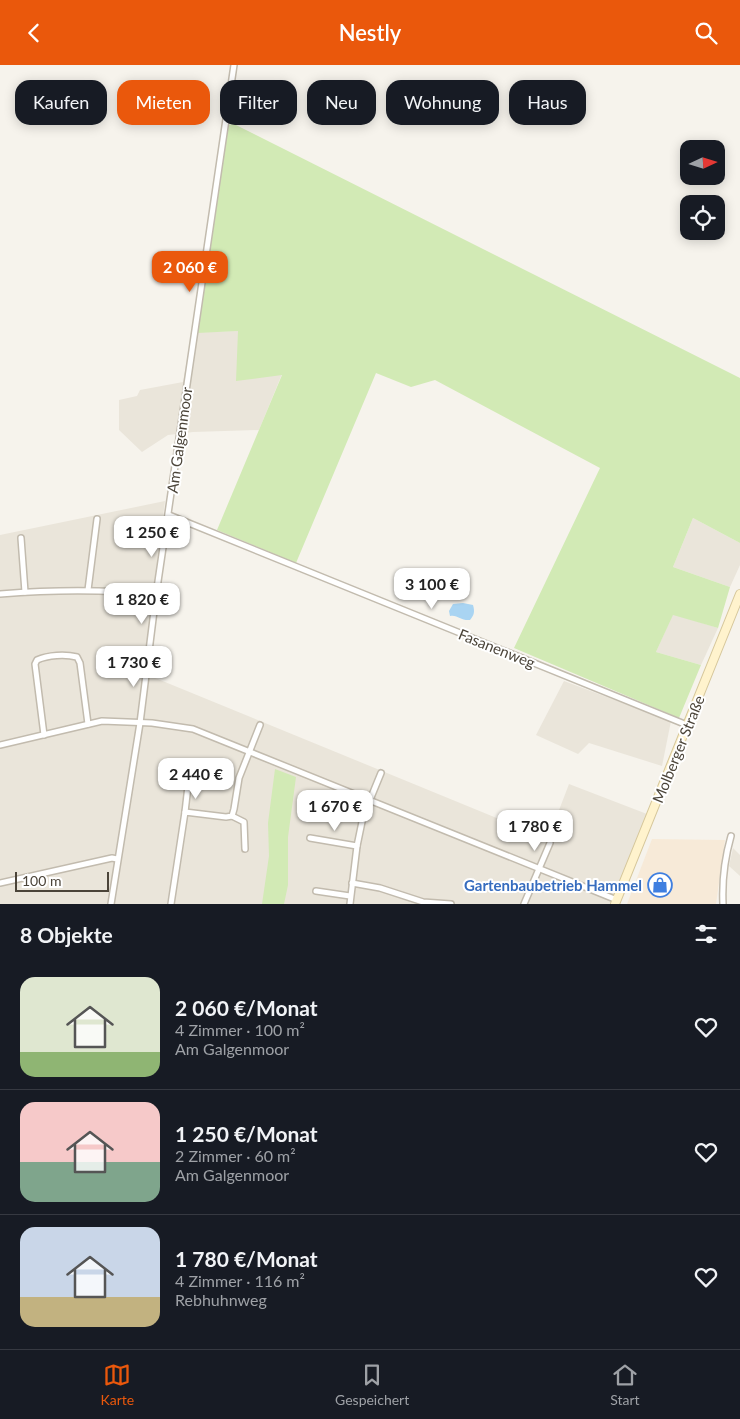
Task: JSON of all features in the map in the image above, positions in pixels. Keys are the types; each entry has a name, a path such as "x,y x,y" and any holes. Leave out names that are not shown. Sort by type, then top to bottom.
{"main road":[{"name":"Molberger Straße","path":"616,902 740,594"}],"street":[{"name":"Am Galgenmoor","path":"111,904 140,723 156,595 234,65"},
{"name":"Fasanenweg","path":"168,515 687,725"},
{"path":"88,590 98,519"},
{"path":"21,538 25,592"},
{"path":"0,594 88,590 156,595"},
{"path":"44,735 35,664 37,659 43,657 77,657 80,663 88,724"},
{"path":"0,745 112,720 192,729 616,902"},
{"path":"232,816 239,779 260,725"},
{"path":"350,904 357,846 363,817 381,773"},
{"path":"171,904 188,786"},
{"path":"185,812 226,817 232,816 244,822 245,849"},
{"path":"723,904 722,893 728,848 732,836"},
{"path":"310,837 357,846"},
{"path":"524,904 550,843"},
{"path":"0,883 112,858 117,859"},
{"path":"352,883 380,888 424,902 451,904"},
{"path":"316,891 350,896"}],"shaded area":[{"path":"238,331 282,374 259,430 193,432 168,435 142,452 119,430 119,400 137,396 140,390 183,382 192,332"},
{"path":"165,501 143,673 548,839 569,784 647,814 612,904 0,904 0,535"},
{"path":"693,518 740,543 740,565 730,587 673,567"},
{"path":"673,614 718,628 701,665 656,652"},
{"path":"564,681 671,721 662,766 589,743 578,754 536,735"},
{"path":"652,839 725,840 716,904 627,904"},
{"path":"733,848 740,855 740,876 729,866"}],"green space":[{"path":"226,125 236,125 740,378 740,543 693,518 673,567 730,587 718,628 673,615 656,652 701,665 679,718 514,648 600,468 435,380 411,387 376,373 296,563 217,530 282,375 236,381 238,331 197,333"},
{"path":"275,769 296,777 288,837 288,885 284,904 262,904 269,856 268,823"}],"water":[{"path":"453,604 473,605 474,613 470,620 450,616 449,611"}],"place":[{"name":"Gartenbaubetrieb Hammel","path":"660,885"}]}
